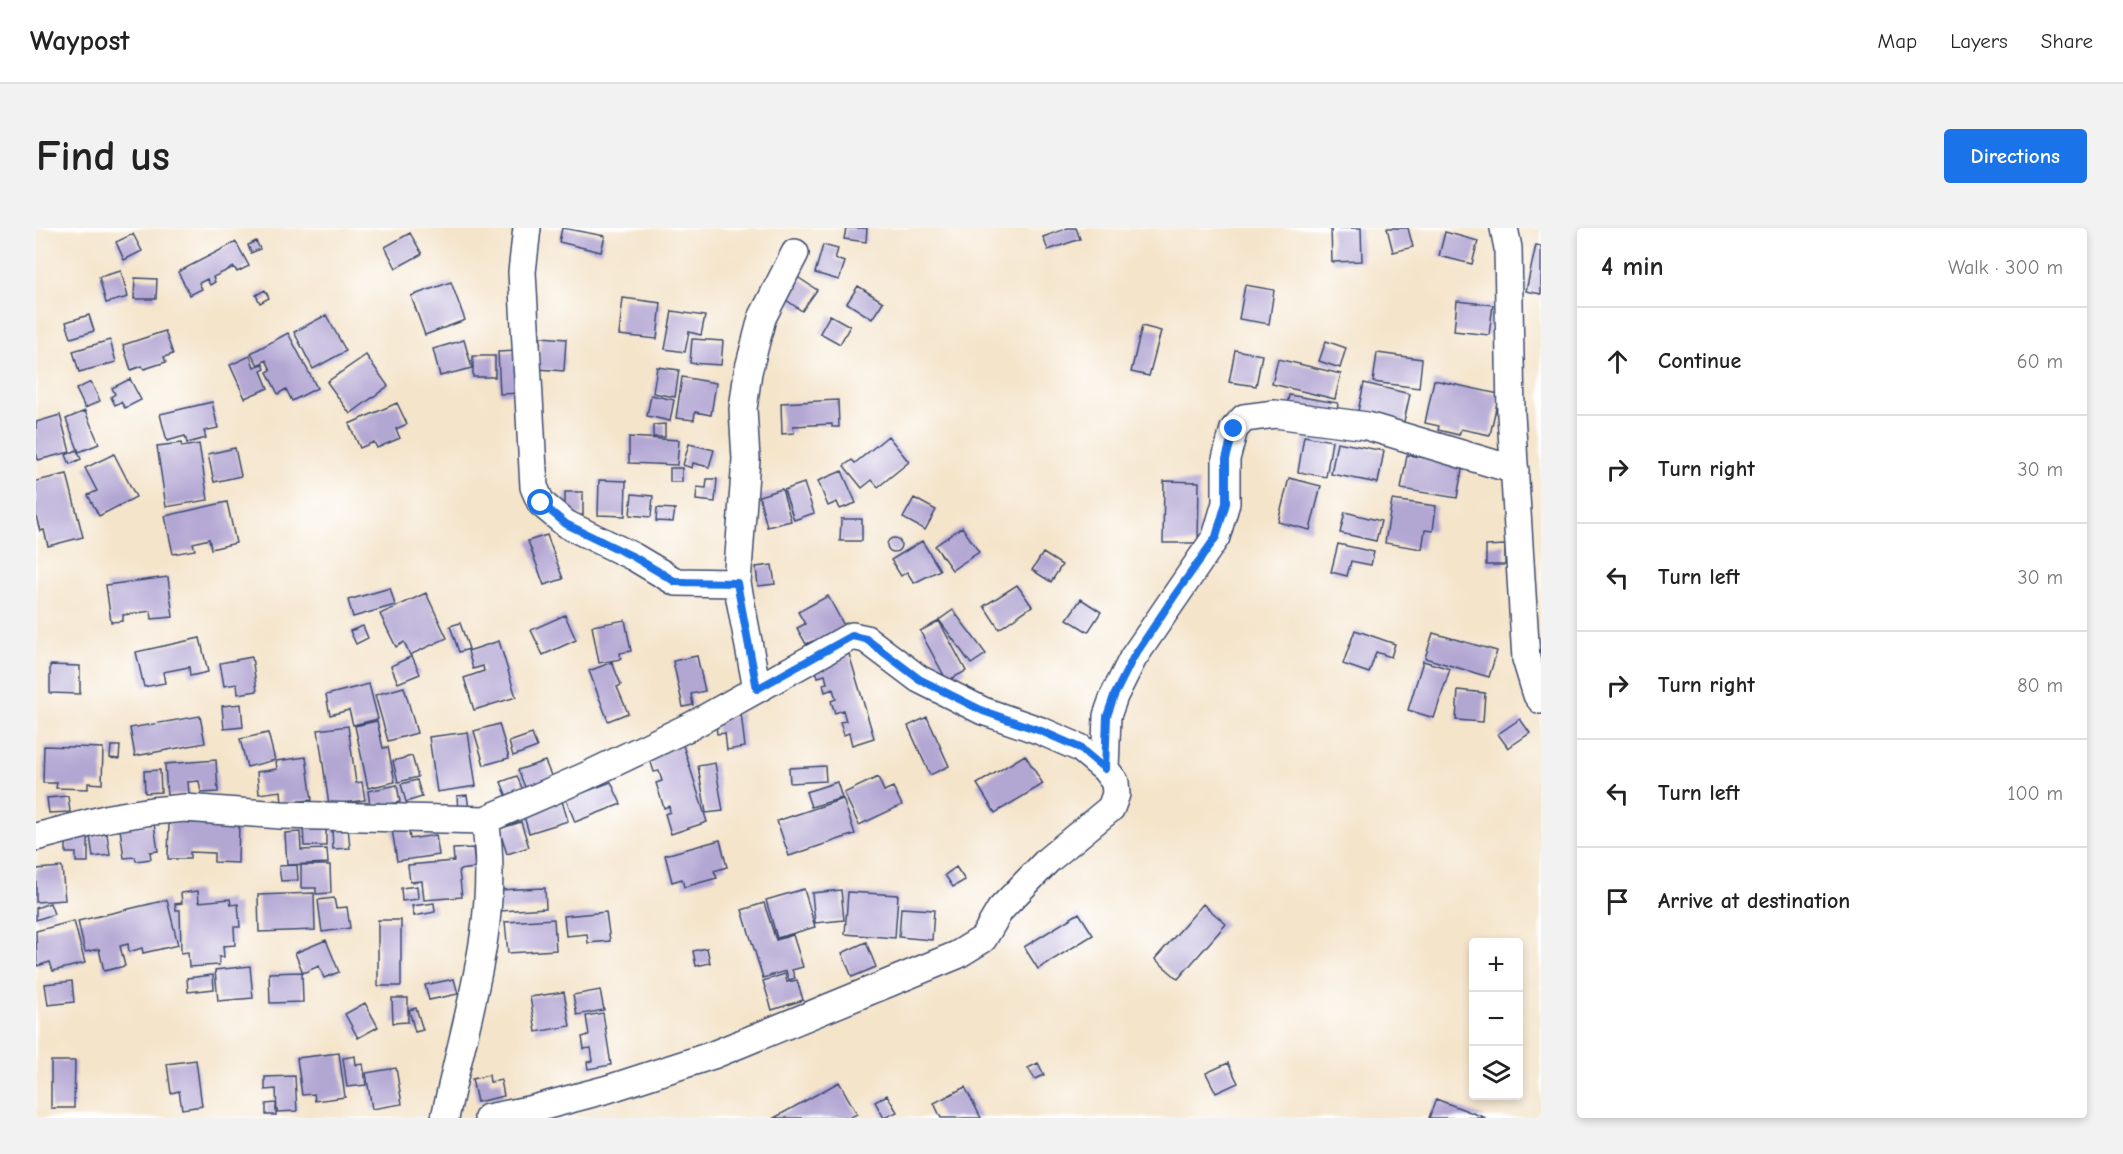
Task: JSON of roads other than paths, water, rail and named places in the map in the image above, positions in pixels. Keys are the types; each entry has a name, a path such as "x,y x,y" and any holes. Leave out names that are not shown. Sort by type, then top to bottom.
{"street":[{"path":"527,228 522,283 534,487 541,503 566,524 634,557 676,582 737,583"},
{"path":"1503,228 1508,248 1511,414 1526,659 1537,696 1541,700"},
{"path":"757,689 737,583 746,459 743,409 748,372 762,318 795,254"},
{"path":"1105,769 1107,716 1114,696 1133,658 1216,537 1226,503 1226,459 1234,429 1244,418 1275,414 1367,426 1515,470"},
{"path":"36,837 110,818 185,808 281,815 484,820 584,777 691,726 852,636 866,639 919,679 983,711 1041,731 1080,748 1105,769 1115,782 1116,794 1111,808 1048,860 1000,910 983,939 957,955 713,1055 608,1089 533,1109 488,1118"},
{"path":"445,1118 488,920 489,847 484,820"}]}
